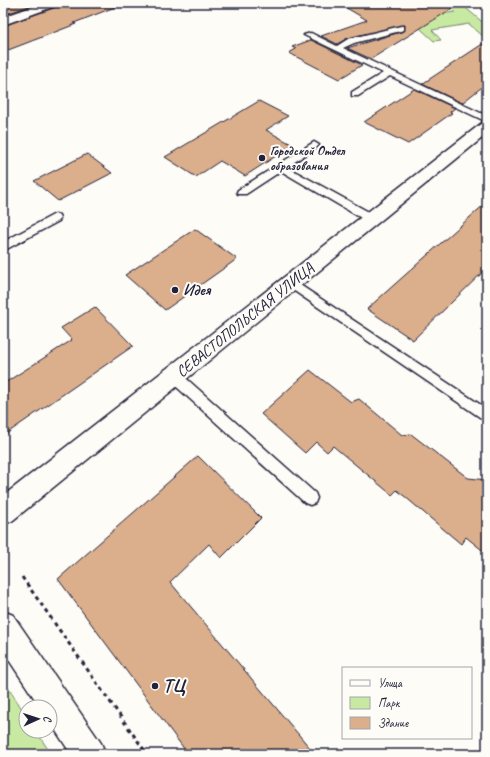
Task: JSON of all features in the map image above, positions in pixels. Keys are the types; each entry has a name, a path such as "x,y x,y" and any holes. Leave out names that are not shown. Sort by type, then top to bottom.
{"street":[{"path":"3,21 54,3"},
{"name":"СЕВАСТОПОЛЬСКАЯ УЛИЦА","path":"3,512 487,126"},
{"path":"3,625 90,754"}],"lane":[{"path":"338,48 351,41 400,28"},
{"path":"308,35 487,119"},
{"path":"355,94 390,73"},
{"path":"242,192 314,145"},
{"path":"281,167 372,219"},
{"path":"3,247 55,218"},
{"path":"291,283 487,416"},
{"path":"174,376 310,498"}],"path":[{"path":"22,577 147,754"}],"green space":[{"path":"446,3 460,3 487,26 487,36 484,37 469,24 432,30 441,40 434,41 400,10 415,18 455,12"},
{"path":"3,680 18,703 18,739 41,739 51,754 3,754"}],"building":[{"path":"3,3 38,3 3,15"},
{"path":"62,3 119,3 120,5 74,23 76,24 3,52 3,26 59,6"},
{"path":"338,3 461,3 371,59 347,48 404,31 405,25 348,38 337,44 321,36 367,20"},
{"path":"311,40 362,65 339,79 289,53 296,49 292,47"},
{"path":"487,41 487,83 462,103 422,84"},
{"path":"414,89 455,108 450,112 452,113 408,144 364,122"},
{"path":"259,101 288,116 266,130 293,145 245,176 220,161 196,177 165,157"},
{"path":"87,154 112,173 58,201 34,181"},
{"path":"487,202 487,268 413,340 367,309"},
{"path":"195,229 237,259 165,310 125,275"},
{"path":"95,307 133,346 3,436 3,384 72,340 61,328"},
{"path":"310,370 351,402 359,399 402,435 411,434 468,478 487,480 487,554 466,537 461,544 397,490 392,495 333,446 327,452 316,442 305,453 261,414"},
{"path":"198,456 261,518 221,558 209,544 170,582 315,754 188,754 58,579"}],"place":[{"name":"Городской Отдел образования","path":"262,158"},
{"name":"Идея","path":"175,290"},
{"name":"ТЦ","path":"155,686"}]}
